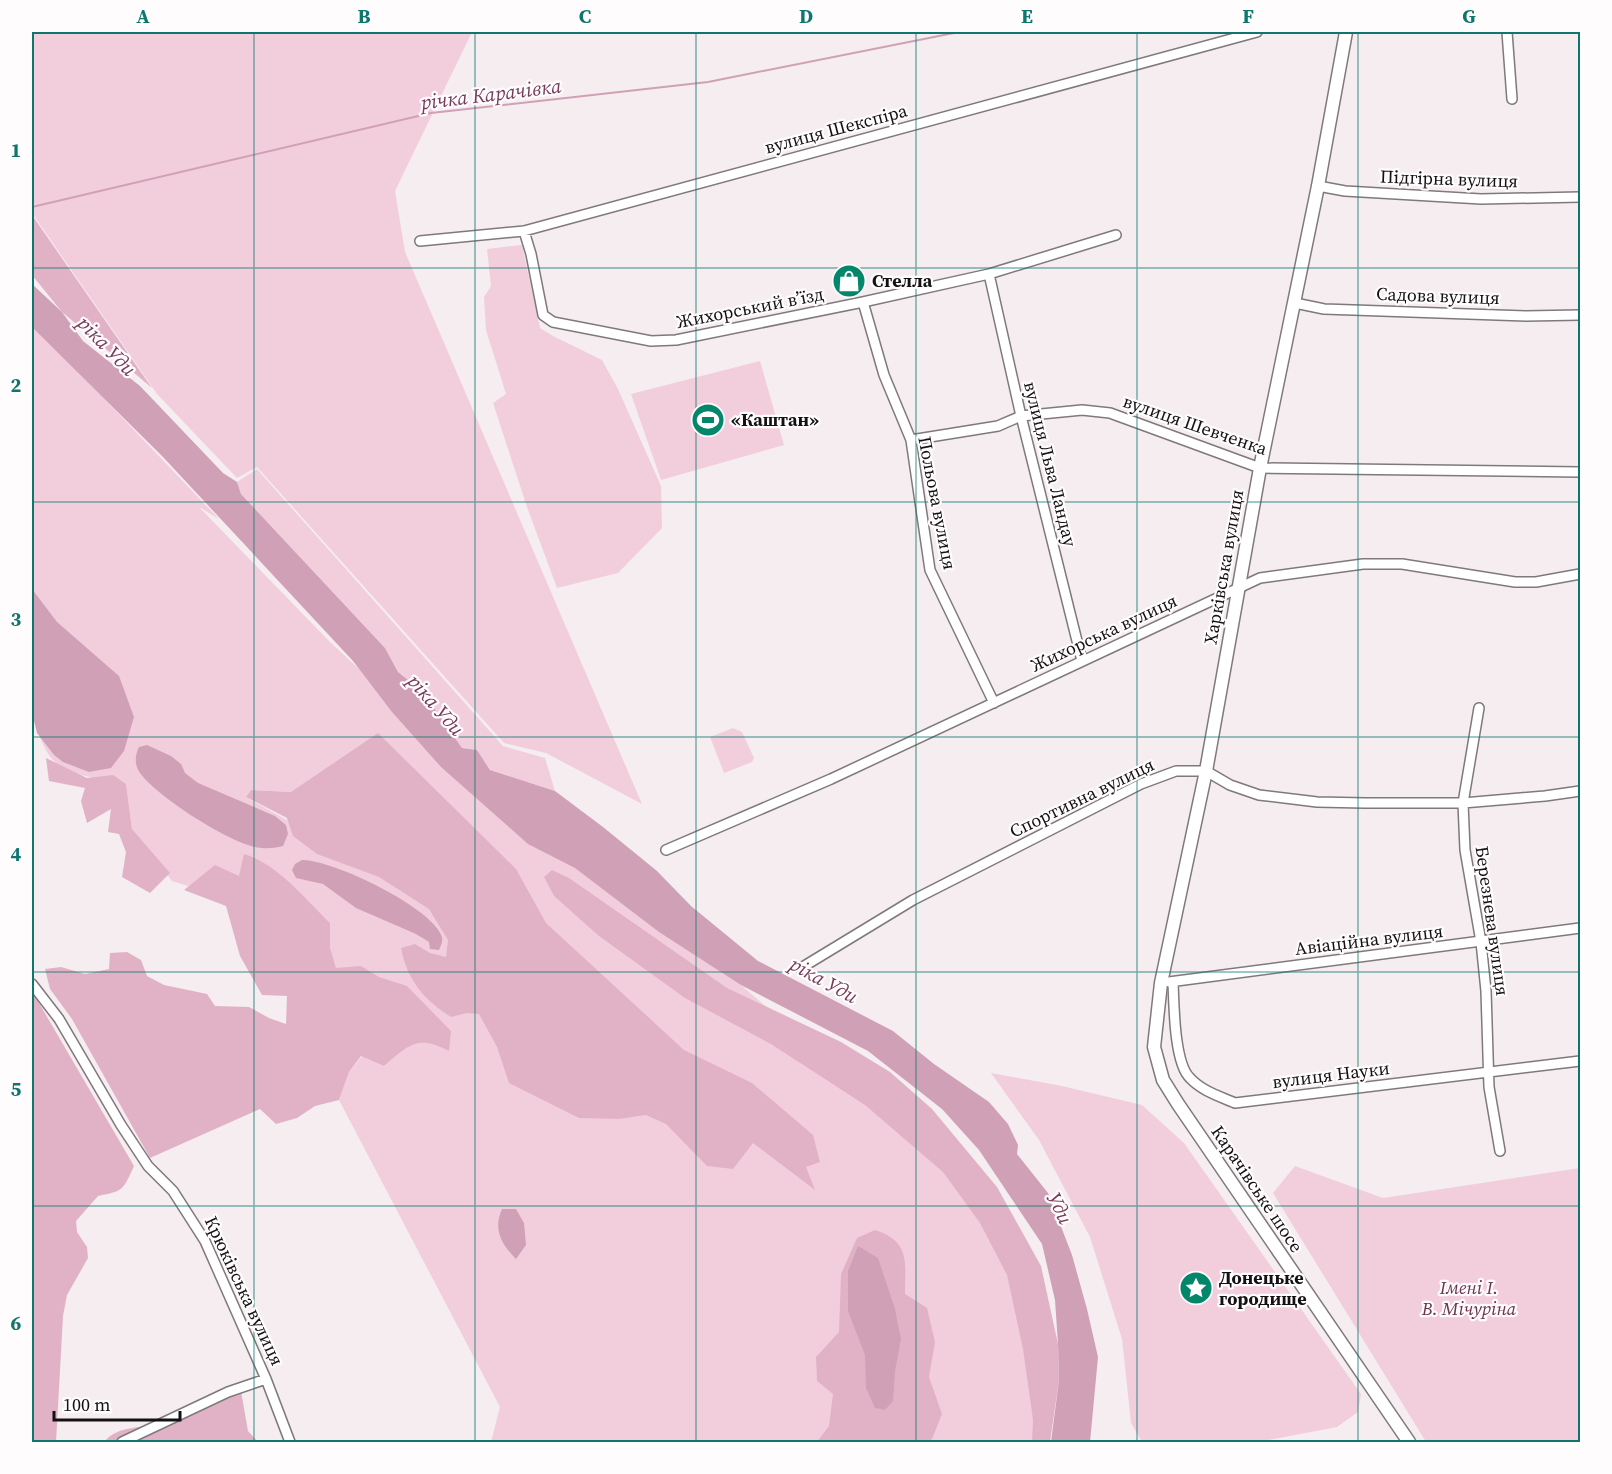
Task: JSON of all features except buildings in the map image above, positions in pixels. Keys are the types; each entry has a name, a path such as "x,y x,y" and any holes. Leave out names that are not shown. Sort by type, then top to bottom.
{"main road":[{"name":"Харківська вулиця","path":"1178,1104 1163,1080 1154,1047 1260,468 1295,303 1346,32"},
{"name":"Карачівське шосе","path":"1178,1104 1409,1443"}],"street":[{"name":"вулиця Шекспіра","path":"420,241 524,231 1257,32"},
{"path":"1507,32 1512,99"},
{"name":"Підгірна вулиця","path":"1318,186 1345,191 1480,198 1581,198"},
{"name":"Жихорський в’їзд","path":"524,231 543,315 553,322 651,341 676,340 989,274 1116,235"},
{"name":"вулиця Льва Ландау","path":"989,274 1021,416 1082,661"},
{"name":"Польова вулиця","path":"863,302 884,375 911,440 930,570 994,703"},
{"name":"Садова вулиця","path":"1295,303 1324,309 1526,316 1581,315"},
{"name":"вулиця Шевченка","path":"911,440 998,426 1021,416 1082,410 1110,413 1260,468 1581,472"},
{"name":"Жихорська вулиця","path":"666,850 831,779 1260,579 1363,564 1402,564 1515,582 1536,582 1581,574"},
{"name":"Березнева вулиця","path":"1479,708 1463,803 1465,850 1481,942 1486,991 1489,1087 1500,1151"},
{"name":"Спортивна вулиця","path":"801,968 913,900 1141,784 1176,771 1206,771 1230,785 1259,795 1317,802 1463,803 1581,791"},
{"name":"Авіаційна вулиця","path":"1167,982 1581,928"},
{"name":"вулиця Науки","path":"1167,982 1179,1053 1188,1077 1209,1093 1235,1103 1581,1061"},
{"name":"Крюківська вулиця","path":"32,984 59,1019 121,1125 148,1166 173,1191 205,1241 266,1378 290,1443"},
{"path":"122,1443 228,1392 266,1378"}],"green space":[{"path":"32,32 472,32 395,191 405,252 642,804 546,753 504,743 257,467 237,478 157,394 32,213"},
{"path":"522,245 540,328 602,360 618,389 661,486 662,528 618,573 557,588 527,507 493,403 506,394 486,330 484,297 491,286 487,249"},
{"path":"32,323 219,519 199,507 359,669 407,728 585,875 741,985 955,1171 1023,1296 1047,1442 491,1442 500,1407 339,1100 349,1072 362,1056 384,1066 409,1044 199,885 188,886 172,881 132,829 126,784 89,777 61,767 47,752 32,716","holes":["251,790 291,792 287,820 246,797"]},
{"name":"«Каштан»","path":"760,361 784,445 661,480 631,394"},
{"path":"257,469 503,746 545,758 555,791 490,770 477,750 462,748 423,692 398,672 385,648 241,494 237,482"},
{"path":"733,728 742,732 754,758 752,762 724,773 710,737"},
{"name":"Донецьке городище","path":"991,1073 1062,1086 1142,1105 1184,1143 1361,1394 1358,1412 1337,1427 1258,1442 1142,1442 1131,1423 1122,1339 1090,1237 1039,1140"},
{"name":"Імені І. В. Мічуріна","path":"1295,1166 1383,1198 1580,1168 1580,1442 1426,1442 1273,1193"}],"shaded area":[{"path":"32,215 152,388 62,312 32,275"},
{"path":"32,284 62,312 83,341 140,386 223,473 237,482 241,494 385,648 398,672 423,692 462,748 477,750 490,770 555,791 657,871 691,906 758,961 893,1031 934,1064 989,1102 1008,1124 1018,1145 1017,1154 1048,1193 1072,1255 1098,1357 1090,1442 1051,1442 1059,1380 1058,1344 1055,1300 1042,1244 979,1150 942,1109 868,1051 741,985 659,932 575,868 528,844 441,767 392,712 353,661 163,457 32,327"},
{"path":"32,589 57,622 119,676 134,717 124,751 111,768 89,772 63,762 54,755 37,733 32,712"},
{"path":"378,733 516,869 546,923 684,1050 752,1083 813,1135 820,1162 806,1167 815,1190 753,1143 733,1169 707,1166 666,1124 646,1115 619,1119 579,1118 509,1083 497,1047 479,1014 467,1013 451,1017 425,996 412,979 401,948 415,944 430,953 446,957 448,940 429,909 379,877 317,854 293,836 287,818 246,797 251,790 291,792"},
{"path":"147,745 171,756 181,764 185,773 198,783 275,816 286,825 288,834 283,846 263,848 238,841 207,825 175,804 149,783 138,770 136,760 139,747"},
{"path":"46,758 87,778 113,775 126,784 132,829 170,873 150,893 122,877 126,852 119,834 108,832 111,809 87,823 81,801 85,788 49,781"},
{"path":"244,854 280,874 330,923 330,948 336,968 361,966 379,977 407,986 451,1031 449,1051 429,1043 414,1044 400,1052 384,1066 361,1056 349,1072 339,1100 315,1106 297,1118 276,1124 260,1109 150,1158 72,1019 50,989 45,969 61,967 85,974 109,969 110,953 127,952 141,960 147,976 164,985 207,994 215,1006 249,1007 286,1024 287,996 262,995 240,956 226,906 184,890 215,865 239,876"},
{"path":"302,860 316,862 357,876 402,900 435,925 442,937 439,950 430,949 429,942 416,934 356,908 323,884 296,878 292,870 295,864"},
{"path":"552,870 569,878 727,988 841,1042 890,1072 932,1109 997,1187 1041,1266 1058,1344 1059,1380 1050,1442 1032,1442 1033,1420 1023,1349 1007,1275 980,1223 943,1172 865,1105 771,1044 685,998 599,936 554,896 544,877"},
{"path":"32,991 134,1166 122,1188 113,1193 98,1196 76,1221 77,1232 87,1247 88,1258 67,1295 63,1316 56,1442 32,1442"},
{"path":"502,1209 516,1209 524,1223 526,1245 516,1259 506,1248 500,1236 498,1223"},
{"path":"875,1230 887,1235 900,1247 905,1263 905,1294 927,1308 935,1342 929,1377 942,1414 932,1439 927,1442 817,1442 829,1426 833,1394 817,1381 816,1357 839,1332 841,1274 857,1238"},
{"path":"858,1246 878,1258 895,1309 901,1339 895,1371 893,1401 885,1410 875,1408 866,1388 865,1355 848,1311 848,1271"},
{"path":"241,1391 248,1431 258,1442 104,1442 110,1436 125,1429 169,1423 186,1418"}],"waterway":[{"name":"річка Карачівка","path":"32,207 431,113 708,82 959,32"}],"place":[{"name":"Стелла","path":"849,281"},
{"name":"«Каштан»","path":"708,420"},
{"name":"Донецьке городище","path":"1196,1288"}],"water label":[{"name":"ріка Уди","path":"107,346"},
{"name":"ріка Уди","path":"436,705"},
{"name":"ріка Уди","path":"824,980"},
{"name":"Уди","path":"1060,1208"}]}
